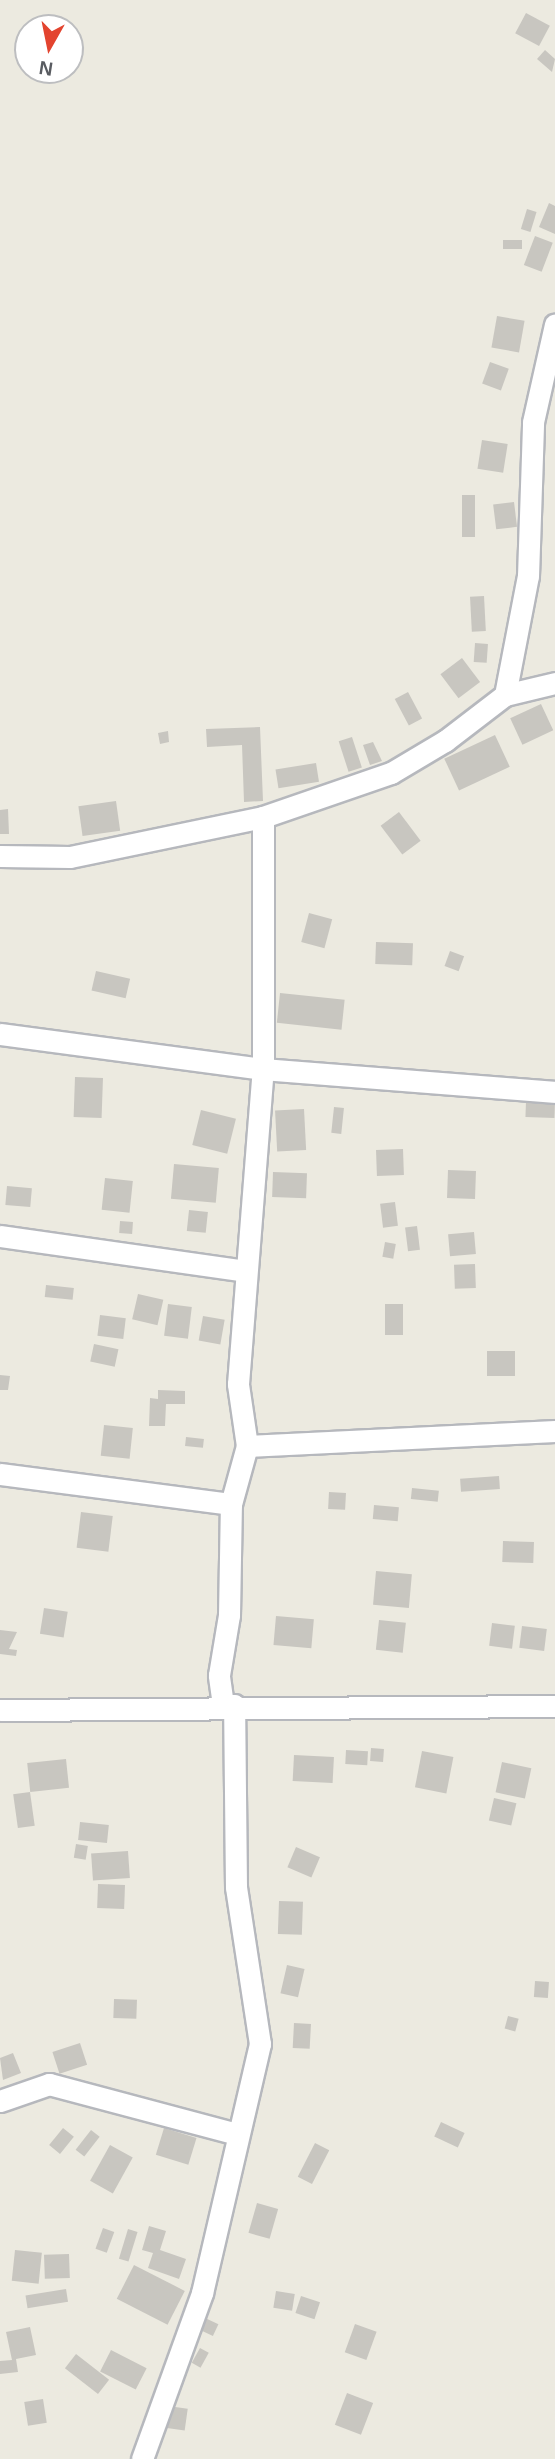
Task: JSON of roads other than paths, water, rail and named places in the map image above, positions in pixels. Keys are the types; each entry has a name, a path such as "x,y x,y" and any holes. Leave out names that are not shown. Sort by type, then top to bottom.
{"street":[{"path":"505,695 528,576 533,422 555,324"},
{"path":"0,856 70,857 263,817 391,773 445,741 505,695 555,683"},
{"path":"234,1705 223,1704 219,1675 229,1615 231,1504 247,1446 238,1384 263,1069 263,817"},
{"path":"0,1034 263,1069 555,1092"},
{"path":"0,1236 246,1271"},
{"path":"247,1446 555,1431"},
{"path":"0,1474 231,1504"},
{"path":"142,2459 202,2293 260,2043 236,1887 234,1705"},
{"path":"0,1710 234,1705 555,1706"},
{"path":"0,2101 49,2084 237,2134"}]}
